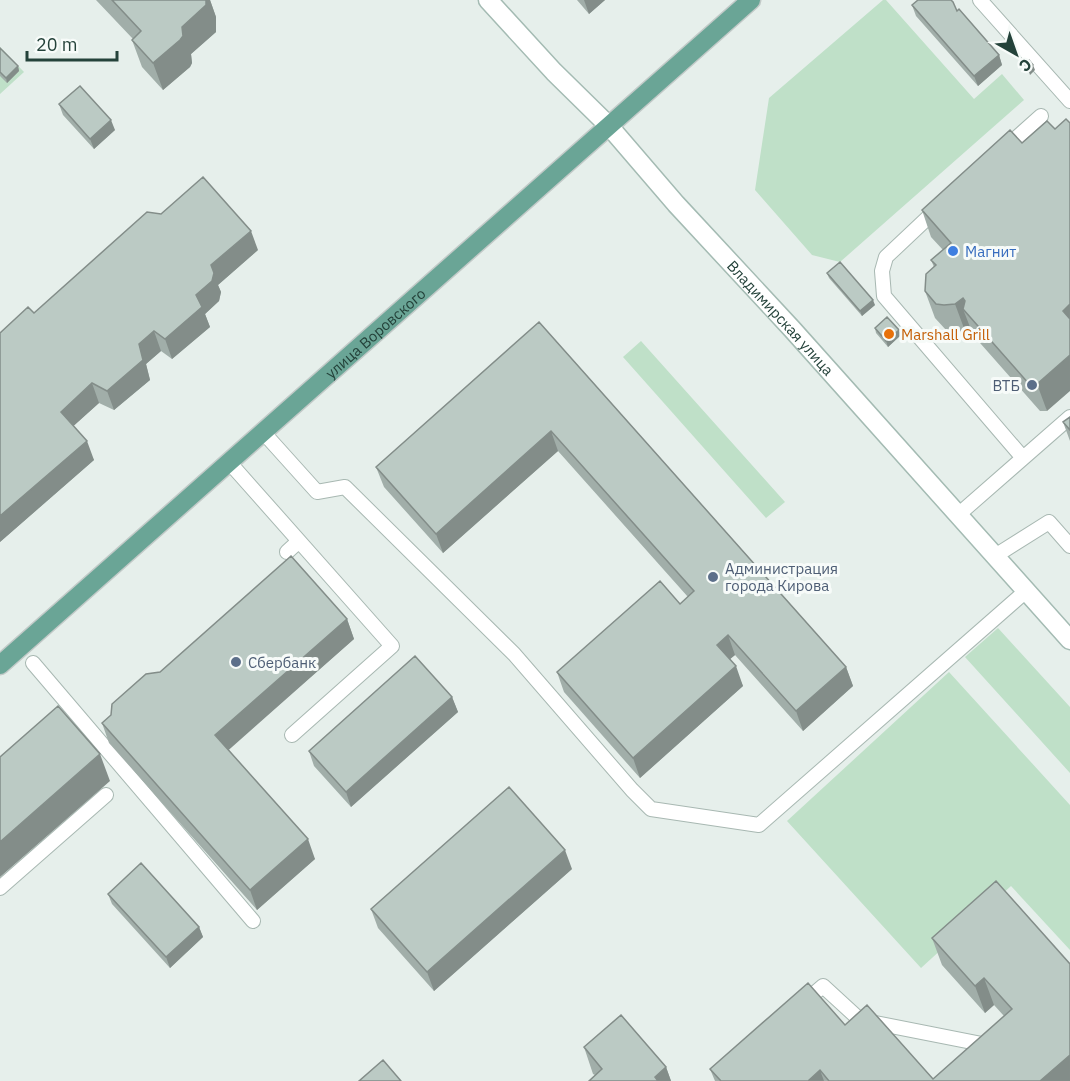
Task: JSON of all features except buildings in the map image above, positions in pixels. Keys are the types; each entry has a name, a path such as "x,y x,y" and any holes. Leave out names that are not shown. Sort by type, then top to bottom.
{"main road":[{"name":"Владимирская улица","path":"488,0 554,72 609,126 676,204 792,329 1070,640"},
{"name":"улица Воровского","path":"0,665 751,0"}],"lane":[{"path":"980,0 1070,101"},
{"path":"992,160 1041,116"},
{"path":"950,197 886,257 882,271 884,296 1023,458"},
{"path":"958,515 1070,417"},
{"path":"263,432 317,492 345,487 514,654 632,790 651,808 759,825 1026,591"},
{"path":"229,462 392,646 292,735"},
{"path":"995,556 1049,522 1070,546"},
{"path":"287,552 299,541"},
{"path":"33,663 253,921"},
{"path":"0,888 106,795"},
{"path":"790,1013 823,986 860,1020 993,1042 973,1059"}],"green space":[{"path":"883,0 886,0 974,99 1002,74 1024,100 840,262 812,255 755,190 769,98"},
{"path":"0,47 24,72 0,94"},
{"path":"641,341 785,502 766,518 623,357"},
{"path":"998,628 1070,707 1070,773 965,657"},
{"path":"949,672 1070,805 1070,950 1011,886 921,968 787,821"}],"place":[{"name":"Магнит","path":"953,251"},
{"name":"Marshall Grill","path":"889,334"},
{"name":"ВТБ","path":"1032,385"},
{"name":"Администрация города Кирова","path":"713,577"},
{"name":"Сбербанк","path":"236,662"}]}
